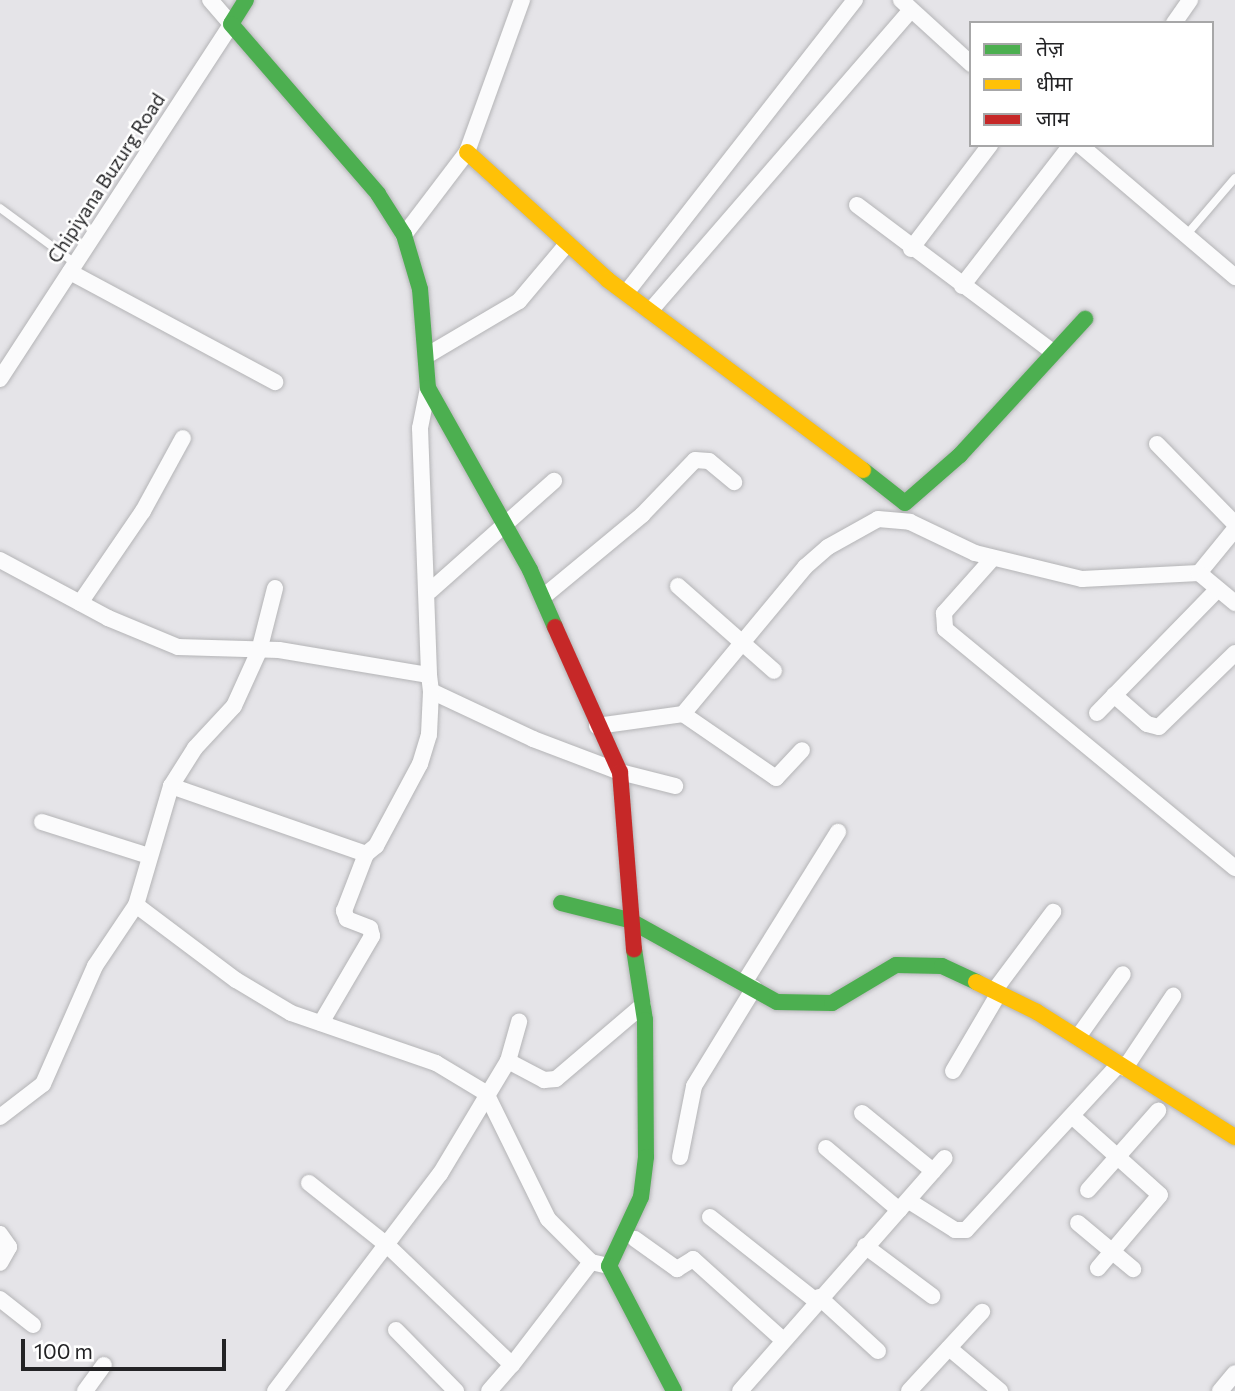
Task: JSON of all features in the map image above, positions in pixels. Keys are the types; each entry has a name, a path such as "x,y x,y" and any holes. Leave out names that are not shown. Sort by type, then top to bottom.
{"street":[{"path":"210,0 378,194 404,235 420,289 428,388 420,428 430,590 429,734 420,764 376,846 366,854 344,911 347,919 370,928 372,936 321,1023"},
{"name":"Chipiyana Buzurg Road","path":"0,379 246,0"},
{"path":"404,235 467,152 522,0"},
{"path":"626,293 855,0"},
{"path":"1175,21 1190,0"},
{"path":"650,310 906,5 969,62"},
{"path":"911,249 988,147"},
{"path":"962,286 1080,147"},
{"path":"1082,147 1188,233 1235,277"},
{"path":"467,152 566,244 626,293 905,503"},
{"path":"857,205 911,249 1054,353"},
{"path":"426,356 519,301 566,244"},
{"path":"72,267 275,382"},
{"path":"683,715 741,641 828,547 856,528 893,517 905,503 960,455 1086,319"},
{"path":"428,388 506,524 543,597 597,726 620,772 629,920 643,1005 646,1175 609,1266"},
{"path":"80,603 143,511 183,438"},
{"path":"1157,444 1235,524"},
{"path":"543,597 642,515 695,460 709,461 734,482"},
{"path":"430,590 554,481"},
{"path":"893,517 993,558 1105,581 1199,573 1235,603"},
{"path":"1199,573 1235,529"},
{"path":"993,558 944,613 945,629 1235,867"},
{"path":"0,560 80,603 178,647 259,651 430,683 620,772 675,786"},
{"path":"678,586 774,671"},
{"path":"0,1117 43,1084 95,966 136,905 171,786 195,748 234,706 259,651 275,589"},
{"path":"1097,713 1218,589"},
{"path":"1114,695 1147,724 1159,727 1235,653"},
{"path":"597,726 683,715 776,778 802,750"},
{"path":"171,786 366,854"},
{"path":"42,822 149,856"},
{"path":"680,1157 694,1086 838,832"},
{"path":"561,903 629,920 777,1002 818,1006 911,961 942,966 1078,1037 1235,1137"},
{"path":"136,905 236,980 291,1013 436,1063 485,1093 548,1219 592,1262 609,1266 674,1391"},
{"path":"953,1071 996,992 1053,912"},
{"path":"1078,1037 1123,974"},
{"path":"826,1148 904,1205 955,1230 966,1230 1122,1066 1174,996"},
{"path":"508,1061 544,1080 556,1079 643,1005"},
{"path":"275,1391 440,1174 485,1093 508,1061 519,1023"},
{"path":"1088,1190 1158,1111"},
{"path":"862,1113 933,1171"},
{"path":"1072,1116 1156,1187 1160,1198 1098,1268"},
{"path":"740,1391 817,1299 945,1158"},
{"path":"309,1183 387,1245 512,1365"},
{"path":"710,1217 817,1299 878,1350"},
{"path":"1078,1223 1133,1269"},
{"path":"0,1234 9,1247 0,1263"},
{"path":"635,1239 677,1269 693,1259 782,1339"},
{"path":"865,1246 932,1296"},
{"path":"489,1391 592,1262"},
{"path":"0,1299 33,1325"},
{"path":"909,1391 982,1312"},
{"path":"396,1330 456,1391"},
{"path":"949,1348 1000,1391"},
{"path":"85,1391 104,1365"},
{"path":"1220,1391 1235,1373"}],"lane":[{"path":"1188,233 1235,178"},
{"path":"0,208 72,267"}],"traffic: fast":[{"path":"246,0 231,24 378,194 404,235 420,289 428,388 530,570 555,627"},
{"path":"863,470 905,503 960,455 1085,319"},
{"path":"561,903 629,920 777,1002 832,1003 896,965 942,966 976,982"},
{"path":"634,949 645,1020 646,1157 641,1197 609,1266 674,1391"}],"traffic: slow":[{"path":"467,152 608,280 863,470"},
{"path":"976,982 1037,1012 1235,1137"}],"traffic: jam":[{"path":"555,627 620,772 634,949"}]}
